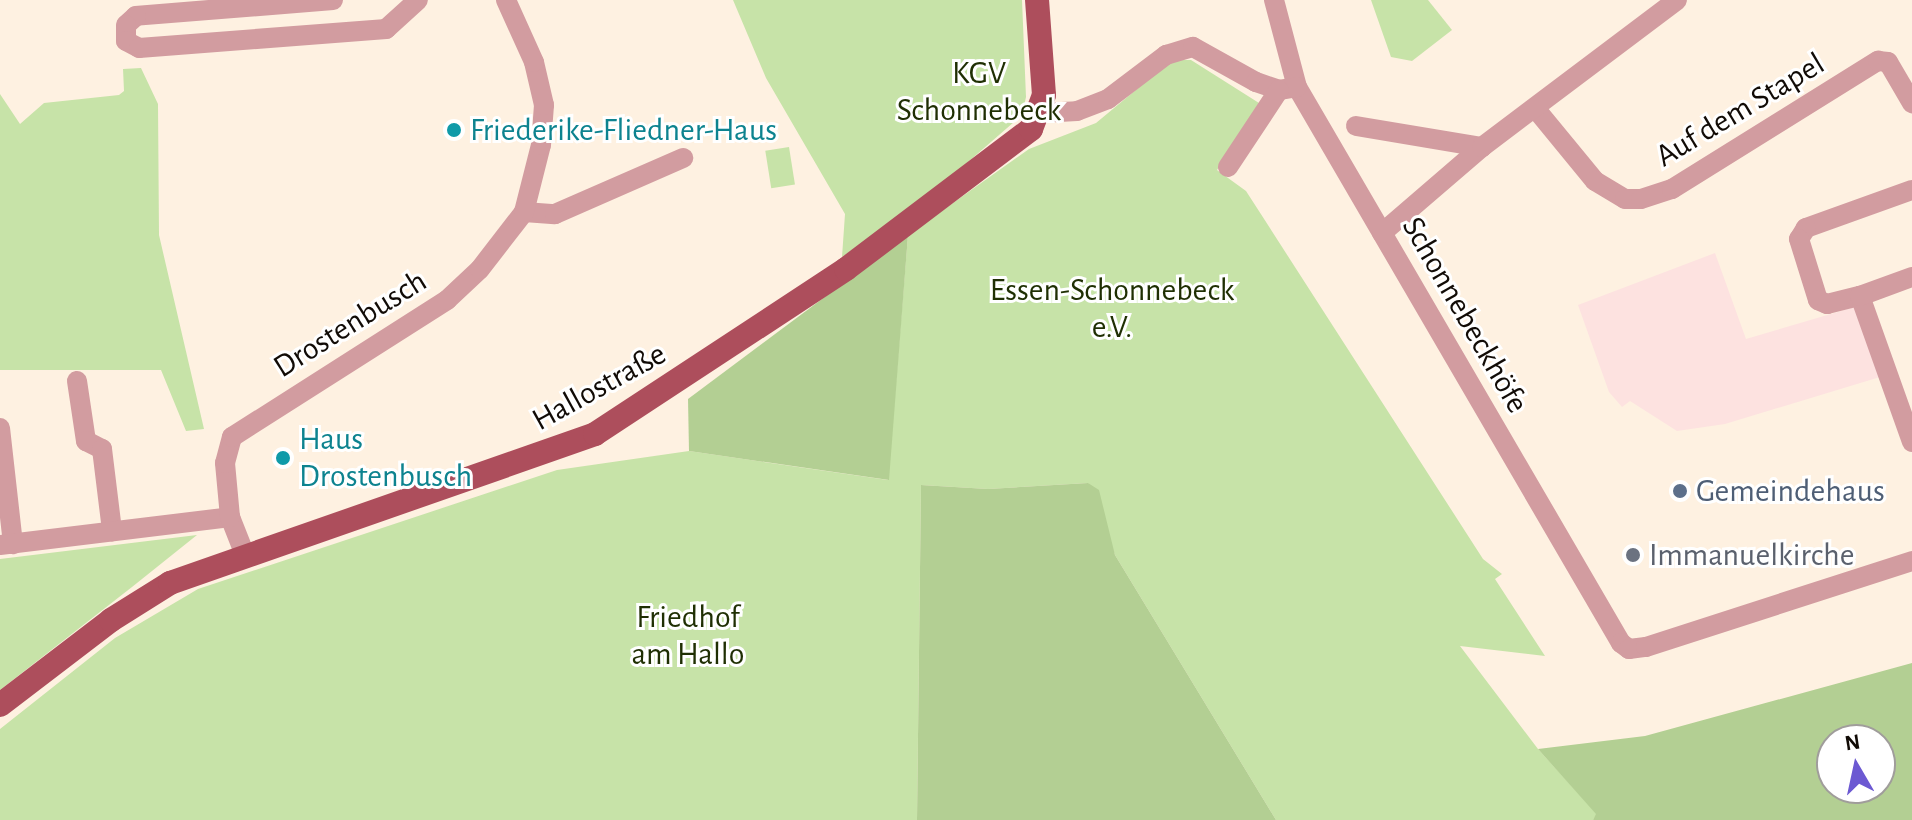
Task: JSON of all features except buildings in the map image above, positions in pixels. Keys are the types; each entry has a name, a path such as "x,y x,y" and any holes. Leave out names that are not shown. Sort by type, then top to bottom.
{"main road":[{"path":"1037,0 1041,113"},
{"name":"Hallostraße","path":"0,705 141,600 245,555 595,434 904,229 1016,143 1041,113"}],"street":[{"path":"333,0 136,16 126,25 126,41 139,48 386,29 418,0"},
{"name":"Drostenbusch","path":"245,555 230,517 225,463 232,437 447,300 480,269 524,212 541,145 544,105 534,62 506,0"},
{"name":"Schonnebeckhöfe","path":"1274,0 1288,89 1382,233 1584,586 1629,649 1912,561"},
{"path":"1382,233 1482,147 1677,0"},
{"path":"1041,113 1077,111 1108,99 1166,55 1193,47 1288,89 1228,167"},
{"name":"Auf dem Stapel","path":"1535,108 1595,181 1625,199 1641,199 1672,189 1878,61 1888,62 1909,89"},
{"path":"1356,126 1482,147"},
{"path":"524,212 555,214 683,158"},
{"path":"1912,190 1801,234 1818,300 1827,304 1912,277"},
{"path":"1860,296 1912,442"},
{"path":"77,381 86,441 102,449 112,531"},
{"path":"0,428 6,544 230,517"}],"shaded area":[{"path":"1715,253 1746,339 1858,306 1880,377 1725,424 1677,431 1630,401 1622,407 1609,392 1578,305"}],"green space":[{"name":"KGV Schonnebeck","path":"733,0 1022,0 1026,97 1022,115 930,195 842,257 845,214 766,78"},
{"path":"1371,0 1428,0 1452,30 1412,61 1391,57"},
{"path":"1172,60 1191,60 1259,103 1217,170 1246,191 1483,559 1502,574 1495,579 1545,656 1460,646 1538,749 1597,814 1593,820 1276,820 1115,555 1088,483 988,489 921,485 917,820 0,820 0,729 115,638 198,589 557,470 689,451 888,480 908,235 1029,149 1096,123"},
{"path":"141,68 158,104 159,235 204,429 186,431 161,370 0,370 0,94 20,124 44,103 119,95 124,91 123,69"},
{"path":"789,147 795,185 771,188 765,151"},
{"path":"908,235 889,480 689,451 688,399"},
{"path":"1088,483 1099,490 1115,555 1276,820 917,820 921,485 988,489"},
{"path":"197,535 132,587 0,690 0,559"},
{"path":"1912,663 1912,820 1593,820 1596,814 1538,749 1645,736"}],"place":[{"name":"Friederike-Fliedner-Haus","path":"454,130"},
{"name":"Haus Drostenbusch","path":"283,458"},
{"name":"Gemeindehaus","path":"1680,491"},
{"name":"Immanuelkirche","path":"1633,555"}],"park label":[{"name":"Essen-Schonnebeck e.V.","path":"1112,310"},
{"name":"Friedhof am Hallo","path":"688,636"}]}
